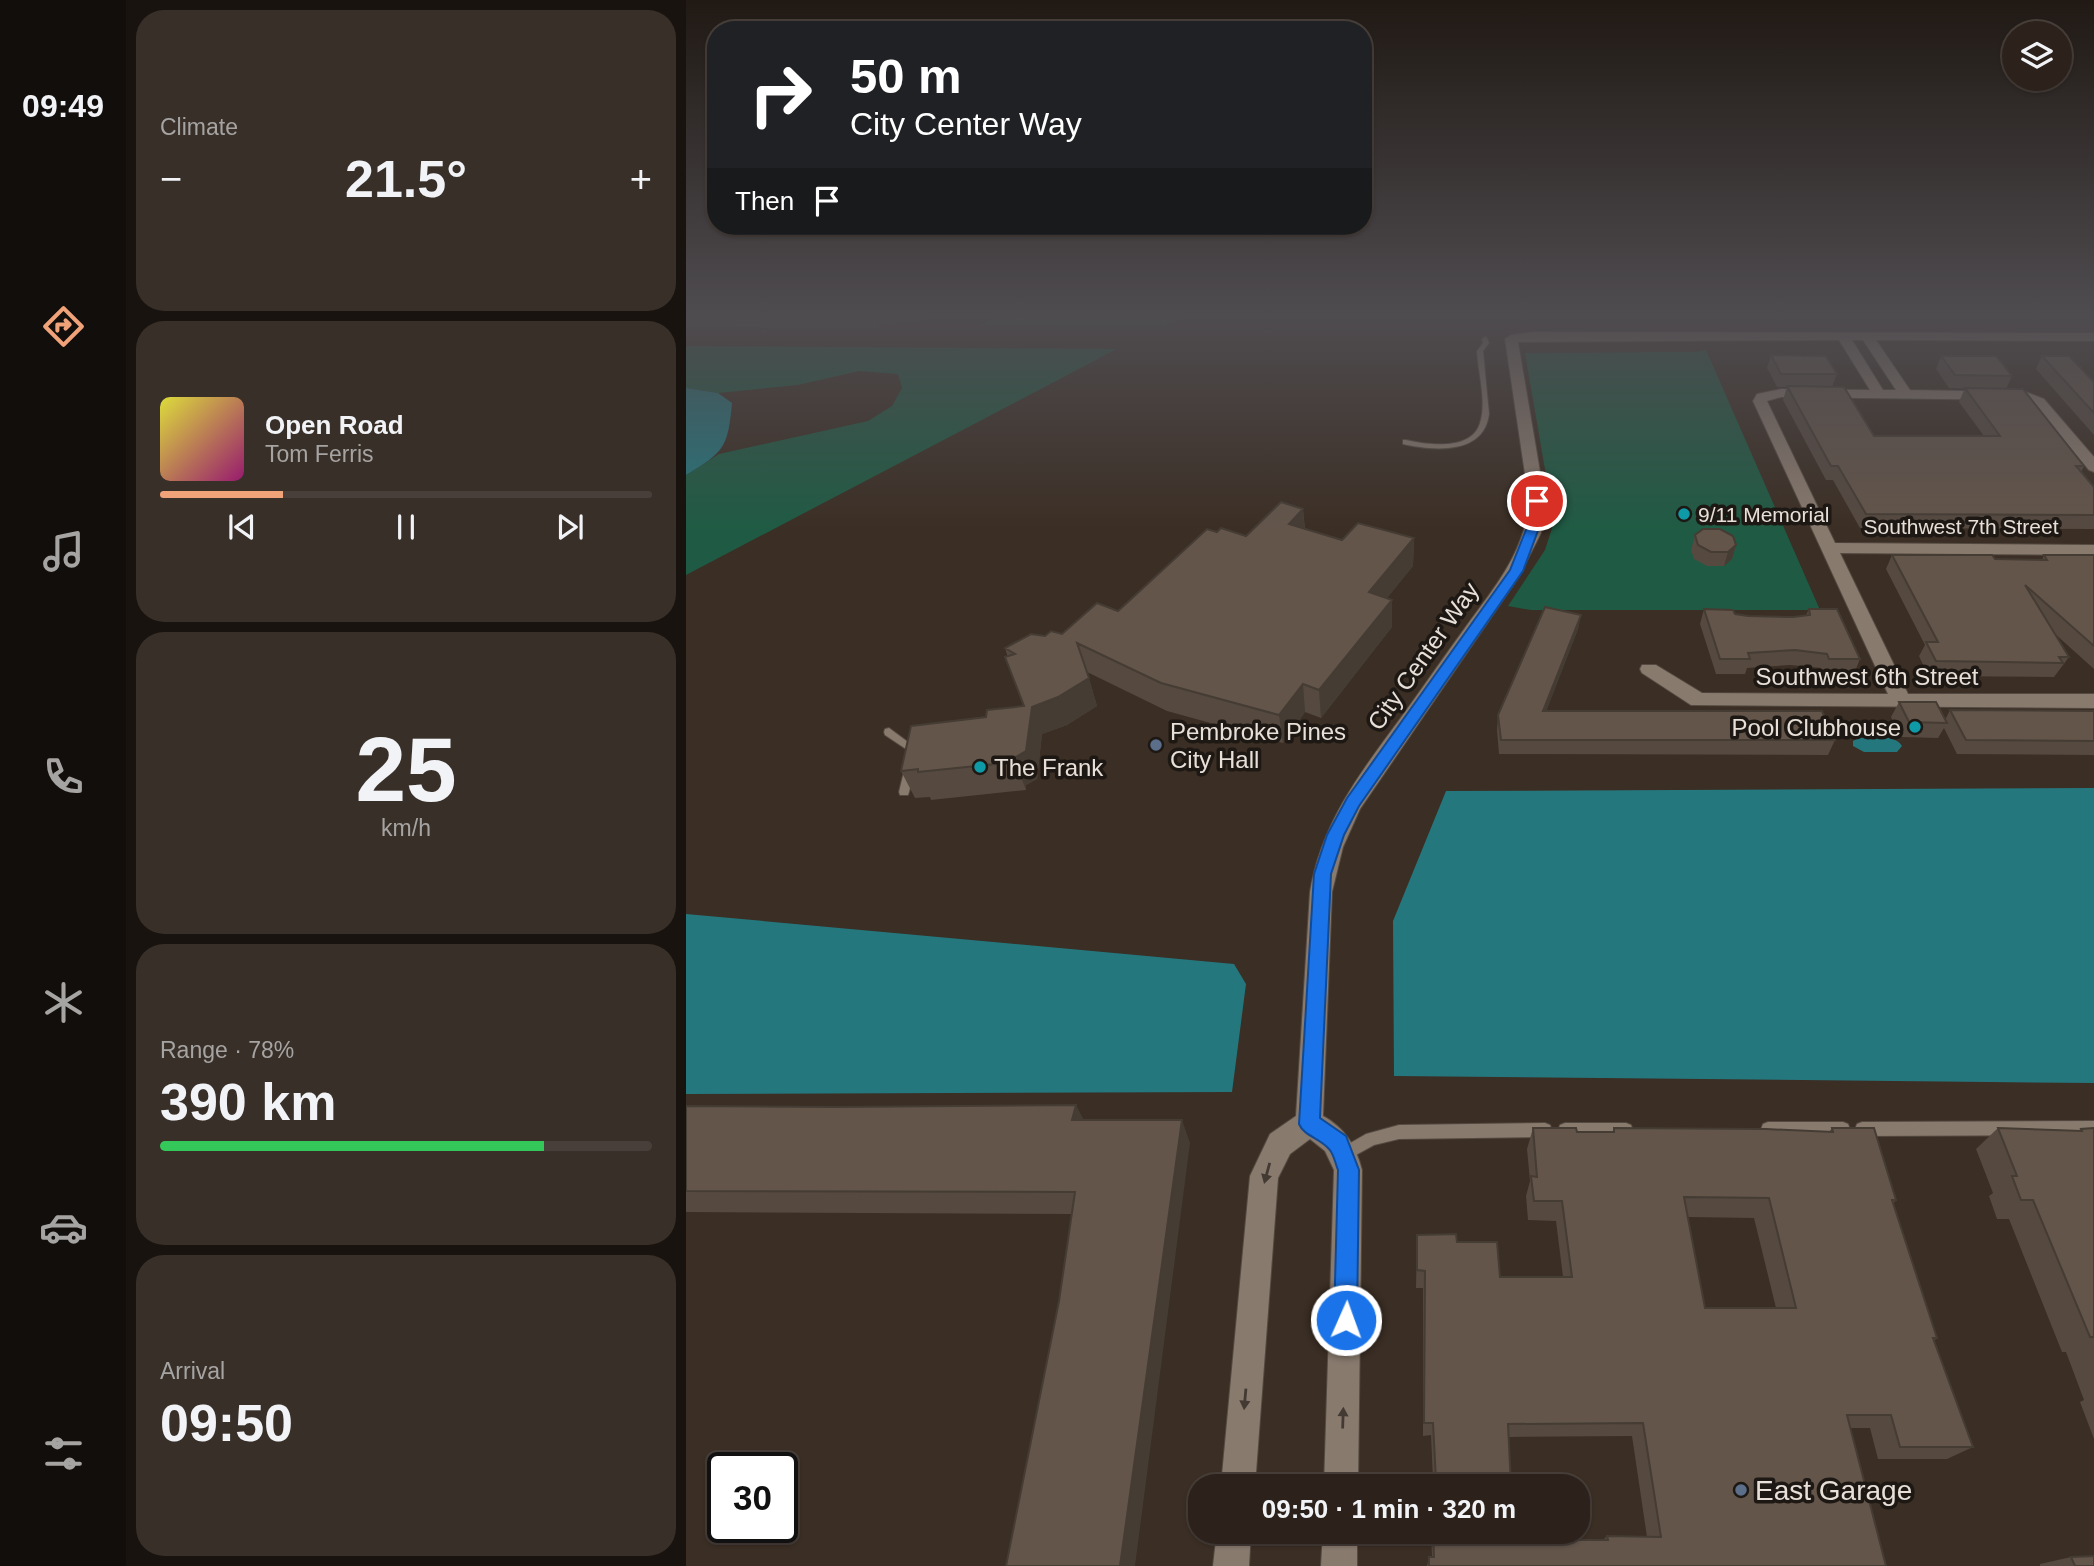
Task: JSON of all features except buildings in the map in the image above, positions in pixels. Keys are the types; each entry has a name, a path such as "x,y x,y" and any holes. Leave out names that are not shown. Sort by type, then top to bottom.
{"street":[{"name":"City Center Way","path":"1309,1124 1321,892 1328,854 1341,823 1364,784 1516,571 1537,517 1537,501 1519,386"},
{"path":"1874,386 1879,394"},
{"path":"1900,386 1905,394"},
{"path":"1901,700 1760,401 1766,395 2026,396 2039,402 2094,467"},
{"name":"Southwest 7th Street","path":"1828,548 2094,550"},
{"name":"Southwest 6th Street","path":"1649,669 1698,700 2094,701"},
{"path":"1239,1474 1264,1176 1280,1144 1309,1124 1326,1132 1339,1143 1349,1170 1341,1474"},
{"path":"1231,1566 1233,1544"},
{"path":"1339,1566 1340,1544"}],"lane":[{"path":"1406,442 1434,447 1452,446 1472,437 1482,427 1482,386"},
{"path":"889,732 911,748 911,763 904,792"},
{"path":"1755,1129 2094,1128"},
{"path":"1345,1154 1371,1139 1399,1132 1645,1130"}],"green space":[{"path":"686,386 787,386 718,393"},
{"path":"1046,386 686,575 686,475 719,454 868,421 892,406 902,388"},
{"path":"1531,386 1722,386 1820,610 1531,610 1508,606 1545,550 1554,522"}],"water":[{"path":"686,388 718,393 732,403 726,439 722,447 709,460 686,475"},
{"path":"1858,738 1889,738 1902,746 1897,752 1864,752 1853,746 1853,741"},
{"path":"2094,788 2094,1083 1394,1076 1393,921 1446,791"},
{"path":"686,914 1234,964 1246,984 1232,1092 686,1094"}],"place":[{"name":"9/11 Memorial","path":"1684,514"},
{"name":"Pool Clubhouse","path":"1915,727"},
{"name":"Pembroke Pines City Hall","path":"1156,745"},
{"name":"The Frank","path":"980,767"},
{"name":"East Garage","path":"1741,1490"}],"route":[{"path":"1346,1320 1349,1170 1339,1143 1326,1132 1309,1124 1323,874 1335,835 1364,784 1516,571 1537,517 1537,501"}]}
